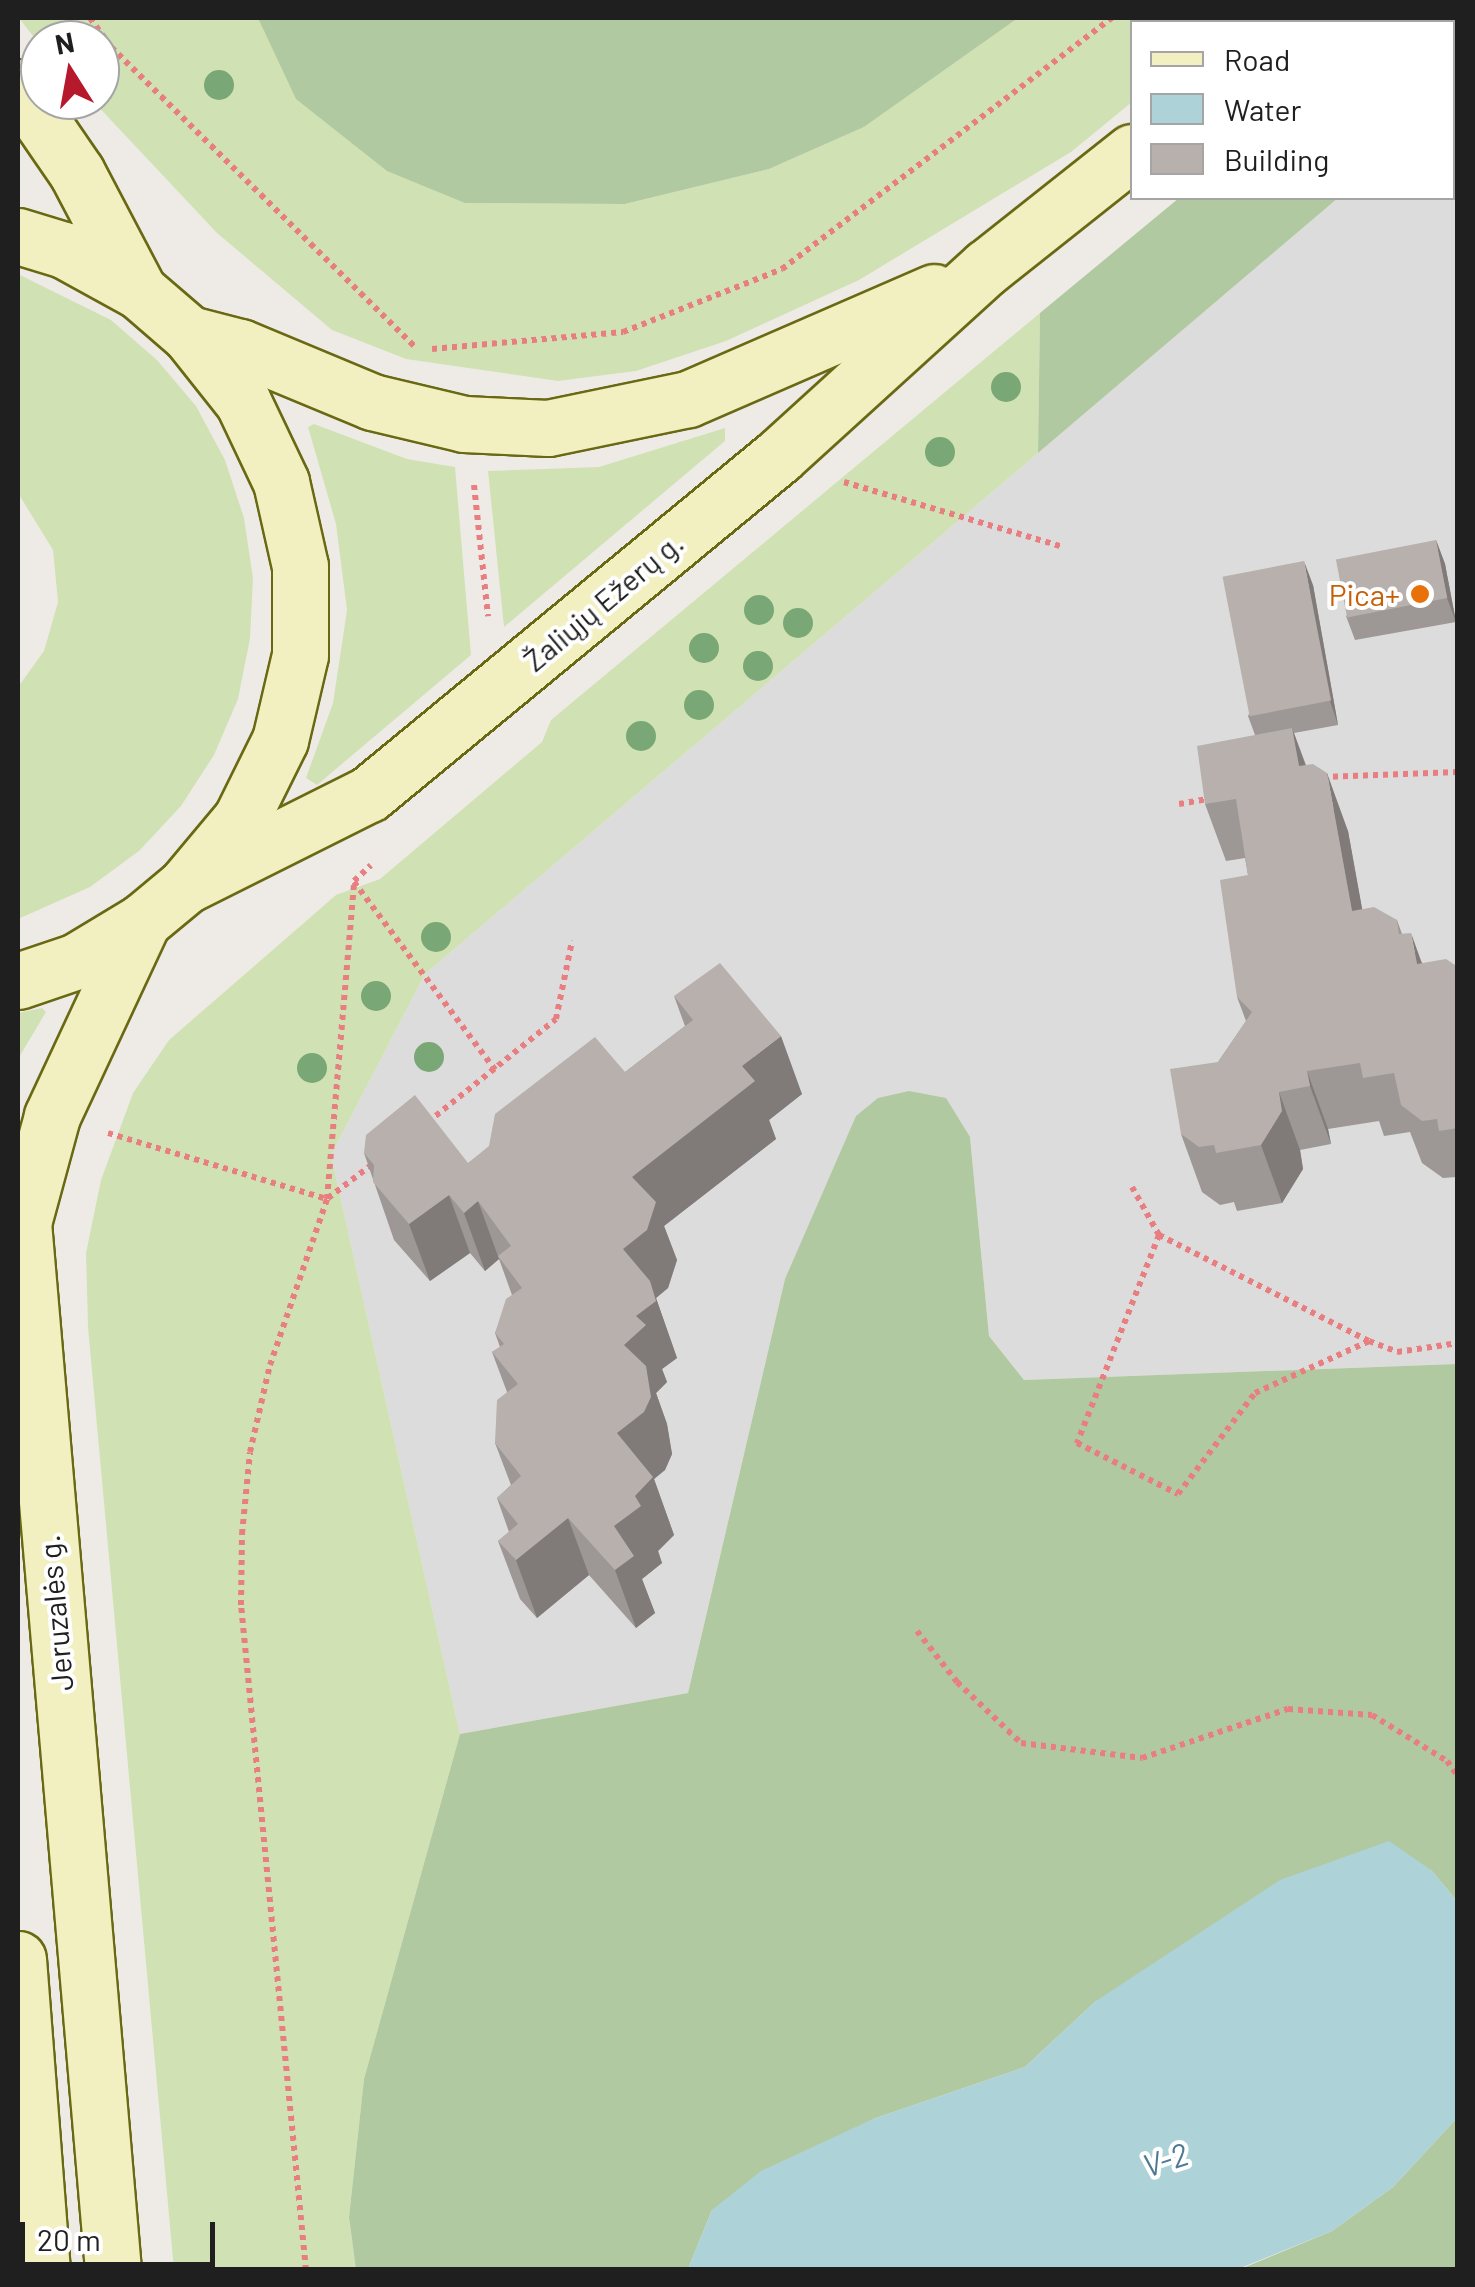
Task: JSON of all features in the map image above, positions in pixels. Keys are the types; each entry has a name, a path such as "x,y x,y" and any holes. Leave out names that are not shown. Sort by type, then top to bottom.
{"main road":[{"path":"18,87 78,173 140,292"},
{"name":"Žaliųjų Ežerų g.","path":"185,886 369,794 778,456 987,267 1130,154"},
{"path":"18,236 64,250 140,292 188,334 243,402 281,482 300,566 300,655 280,740 241,819 185,886 144,920 76,961 18,980"},
{"name":"Žaliųjų Ežerų g.","path":"188,334 240,347 372,402 464,424 548,428 688,399 987,267"},
{"name":"Jeruzalės g.","path":"113,2270 25,1293 24,1224 52,1116 144,920"},
{"path":"18,1960 42,2270"}],"path":[{"path":"90,18 110,47 416,348 450,350 623,332 782,269 1112,18"},
{"path":"472,466 488,624"},
{"path":"826,476 1064,547"},
{"path":"1310,780 1458,772"},
{"path":"1180,804 1216,797"},
{"path":"306,2270 241,1606 242,1534 250,1452 270,1366 327,1198 354,881 495,1070"},
{"path":"419,1128 556,1020 572,941"},
{"path":"52,1116 327,1198"},
{"path":"327,1198 388,1152"},
{"path":"1132,1187 1159,1235 1369,1341 1397,1352 1458,1343"},
{"path":"1159,1235 1077,1443 1178,1494 1256,1393 1369,1341"},
{"path":"917,1631 957,1682 1020,1744 1142,1758 1288,1709 1372,1715 1447,1761 1458,1776"}],"shaded area":[{"path":"1457,96 1457,1364 1024,1380 989,1336 970,1137 785,1279 688,1693 460,1734 331,1155 425,974 1336,200 1455,200"}],"green space":[{"path":"19,18 258,18 465,203 625,204 769,169 864,127 1018,18 1236,18 1130,20 1130,104 1071,152 859,280 726,341 636,371 558,381 406,359 332,330 217,233 111,120 120,120 120,20"},
{"path":"258,18 1018,18 864,127 769,169 625,204 465,203 387,171 296,99"},
{"path":"1457,18 1455,59 1455,20 1392,20"},
{"path":"1177,200 1336,200 1038,453 1040,313"},
{"path":"18,274 111,320 157,360 196,406 225,460 244,518 253,578 250,639 238,699 214,755 181,806 139,851 90,887 18,919 18,687 44,651 58,602 53,550 18,493"},
{"path":"1040,313 1038,453 425,974 331,1155 460,1734 364,2079 349,2217 356,2269 174,2270 88,1327 86,1253 101,1180 133,1093 169,1040 336,895 380,879 542,742 551,720"},
{"path":"314,424 407,459 455,467 471,655 317,785 306,778 333,703 347,610 336,524 308,427"},
{"path":"725,428 725,441 504,627 488,471 599,467"},
{"path":"42,1008 46,1012 18,1059 18,1013"},
{"path":"909,1091 946,1098 970,1137 989,1336 1024,1380 1457,1364 1457,1901 1431,1870 1096,2001 1025,2067 873,2119 712,2210 688,2269 356,2270 349,2217 364,2079 460,1734 688,1693 785,1279 856,1116 878,1098"},
{"path":"1457,2118 1457,2269 1238,2270 1332,2231 1393,2187"}],"water":[{"name":"V-2","path":"1389,1841 1431,1870 1457,1901 1457,2118 1393,2187 1332,2231 1238,2269 688,2269 712,2210 761,2171 873,2119 1025,2067 1096,2001 1280,1880"}],"building":[{"path":"1436,540 1447,598 1347,617 1336,559"},
{"path":"1304,561 1331,700 1250,716 1223,577"},
{"path":"1292,728 1299,766 1313,764 1327,773 1352,911 1374,907 1397,920 1399,934 1411,933 1417,964 1446,959 1458,967 1458,1128 1439,1131 1437,1119 1422,1121 1401,1105 1394,1073 1363,1078 1360,1063 1307,1071 1310,1086 1279,1092 1282,1111 1261,1145 1216,1153 1214,1145 1199,1147 1181,1134 1170,1069 1218,1062 1252,1012 1237,997 1220,880 1248,875 1236,799 1205,804 1197,746"},
{"path":"720,963 781,1036 742,1066 755,1081 632,1177 656,1202 647,1230 623,1249 650,1281 656,1301 636,1316 646,1325 624,1345 646,1366 651,1397 644,1412 617,1433 653,1477 635,1496 641,1506 614,1526 634,1556 615,1570 568,1518 516,1560 498,1541 518,1524 497,1498 521,1476 495,1443 497,1400 518,1384 492,1352 504,1344 495,1333 506,1299 522,1288 498,1256 511,1246 478,1201 464,1213 449,1195 409,1224 373,1182 374,1165 364,1153 366,1135 415,1095 468,1163 489,1146 495,1114 595,1037 625,1072 693,1020 674,996"}],"place":[{"name":"Pica+","path":"1420,594"}]}
